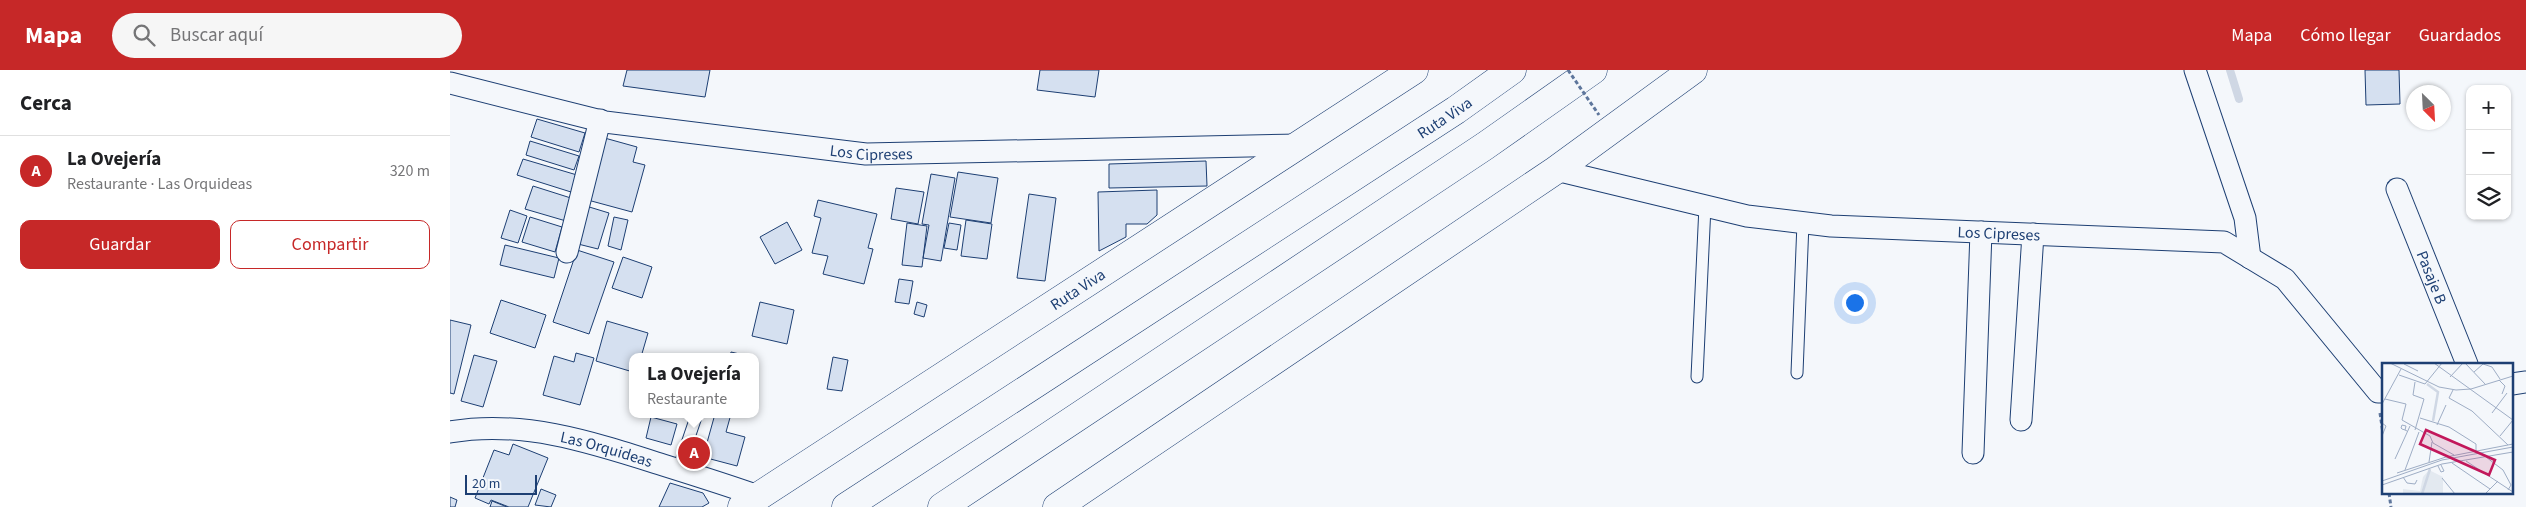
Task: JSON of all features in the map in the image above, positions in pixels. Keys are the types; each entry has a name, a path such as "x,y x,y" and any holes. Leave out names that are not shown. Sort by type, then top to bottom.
{"main road":[{"name":"Ruta Viva","path":"750,502 1414,70"},
{"name":"Ruta Viva","path":"846,507 1447,115 1512,70"},
{"path":"942,507 1485,146 1593,70"},
{"path":"1057,507 1556,170 1693,70"}],"street":[{"path":"2195,70 2245,218 2250,258"},
{"name":"Los Cipreses","path":"450,83 600,120 866,154 1299,145"},
{"path":"567,252 600,120"},
{"name":"Los Cipreses","path":"1556,170 1747,216 1803,223 2224,242 2285,279 2378,392 2382,392"},
{"name":"Pasaje B","path":"2397,189 2467,363"},
{"path":"1973,454 1981,232"},
{"path":"2021,420 2033,234"},
{"name":"Las Orquideas","path":"450,432 478,427 537,431 594,443 678,470 750,502"}],"lane":[{"path":"1697,377 1705,206"},
{"path":"1797,373 1803,223"},
{"path":"678,470 696,418"}],"path":[{"path":"1568,70 1598,115"},
{"path":"2390,494 2391,507"}],"building":[{"path":"627,70 710,70 705,97 623,86"},
{"path":"1040,70 1099,70 1095,97 1037,90"},
{"path":"2365,70 2399,70 2400,104 2366,105"},
{"path":"537,119 585,133 579,152 531,137"},
{"path":"601,137 637,147 633,162 645,165 632,212 584,199"},
{"path":"530,141 579,156 574,170 526,155"},
{"path":"523,159 577,175 571,192 517,175"},
{"path":"1206,161 1207,186 1109,188 1109,164"},
{"path":"958,172 998,178 991,223 950,217"},
{"path":"931,174 955,178 941,261 923,258 929,225 922,224"},
{"path":"533,186 574,199 566,221 525,209"},
{"path":"896,188 924,192 918,224 891,219"},
{"path":"1157,190 1157,215 1147,224 1126,224 1126,237 1099,251 1098,192"},
{"path":"1029,194 1056,198 1045,281 1017,278"},
{"path":"818,200 877,214 868,248 873,249 864,284 823,274 828,256 812,253 821,218 814,216"},
{"path":"586,206 609,213 598,249 574,243"},
{"path":"510,210 527,216 518,243 501,238"},
{"path":"530,217 562,227 555,252 522,242"},
{"path":"614,217 628,220 621,250 608,246"},
{"path":"966,220 992,224 987,259 961,256"},
{"path":"787,222 802,250 775,264 760,237"},
{"path":"907,223 927,226 922,267 902,265"},
{"path":"949,223 961,225 957,250 944,248"},
{"path":"505,245 559,258 554,278 500,265"},
{"path":"577,250 614,262 589,334 553,322"},
{"path":"623,257 652,267 642,298 612,288"},
{"path":"899,279 913,281 909,304 895,302"},
{"path":"501,300 546,315 535,348 490,333"},
{"path":"760,302 794,310 787,344 752,336"},
{"path":"917,302 927,305 924,317 914,314"},
{"path":"450,320 471,325 454,394 450,393"},
{"path":"607,321 648,333 642,353 629,353 629,371 596,361"},
{"path":"576,353 594,358 580,405 543,395 554,356 574,362"},
{"path":"474,355 497,361 483,407 461,401"},
{"path":"833,357 848,360 842,391 827,389"},
{"path":"651,418 677,424 671,445 646,438"},
{"path":"714,418 730,418 726,432 745,437 737,466 703,457"},
{"path":"513,444 548,458 528,507 509,507 491,500 489,504 475,498 494,450 509,455"},
{"path":"670,483 703,493 709,503 702,507 659,507"},
{"path":"541,489 556,495 551,507 535,505"},
{"path":"450,497 457,500 455,507 450,507"},
{"path":"492,501 507,507 490,507"}],"waterway":[{"path":"2230,70 2239,99"}],"place":[{"name":"La Ovejería","path":"694,453"}]}
